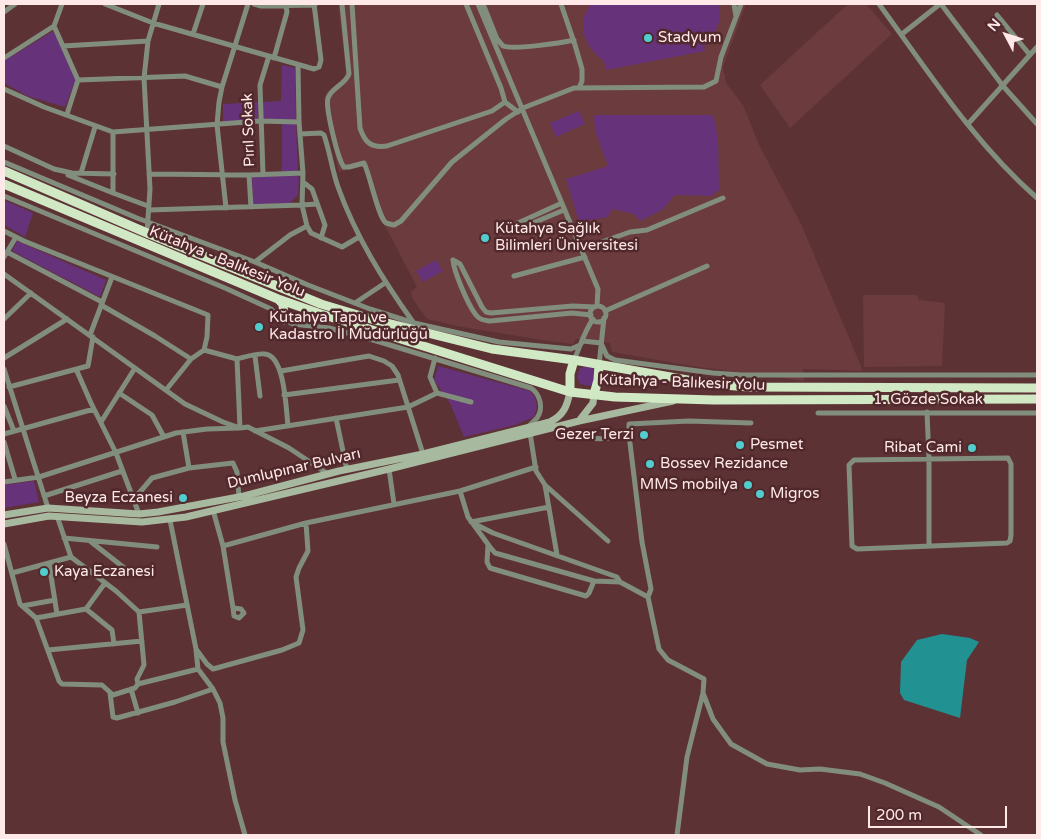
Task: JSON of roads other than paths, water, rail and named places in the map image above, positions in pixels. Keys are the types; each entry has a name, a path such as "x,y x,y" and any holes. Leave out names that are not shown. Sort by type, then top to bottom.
{"highway":[{"name":"Kütahya - Balıkesir Yolu","path":"4,171 147,233 321,304 371,320 492,349 575,358 599,365 710,384 750,387 1037,388"},
{"name":"Kütahya - Balıkesir Yolu","path":"4,184 318,314 570,392 615,397 681,399 1037,400"},
{"path":"278,299 283,304 284,320"},
{"path":"570,392 570,374 575,358"},
{"path":"594,394 598,380 599,365"}],"main road":[{"name":"Dumlupınar Bulvarı","path":"4,524 41,516 142,522 170,520 389,469 529,430 550,422 560,416 565,408 570,392"},
{"path":"579,421 592,403 594,394"},
{"name":"Dumlupınar Bulvarı","path":"4,515 48,508 139,514 239,497 328,474 681,399"}],"street":[{"path":"4,12 15,4"},
{"path":"4,58 54,26 62,4"},
{"path":"105,4 116,6 153,23 298,66 314,69 319,67 321,60 314,4 286,6 254,4"},
{"path":"147,233 149,174 144,78 148,42 159,4"},
{"path":"193,34 203,4"},
{"path":"226,208 217,125 222,87 248,4"},
{"path":"342,4 349,74 344,82 328,96 332,130 344,167 364,163 381,216 386,223 394,225 401,221 452,162 506,119 523,108 574,88 684,88 704,87 712,84 716,81 722,57 741,4"},
{"path":"352,4 360,128 363,137 372,145 379,147 387,146 492,110 506,102"},
{"path":"466,4 506,102 518,112"},
{"path":"478,4 598,289 596,306 591,310 592,317 575,358"},
{"path":"483,4 497,39 503,46 511,48 574,40"},
{"path":"561,4 574,40 583,76 579,88"},
{"path":"734,4 736,16"},
{"path":"880,4 968,124 1012,177 1037,198"},
{"path":"902,34 941,4 1003,86 1036,121"},
{"name":"Pırıl Sokak","path":"263,174 260,85 287,12 286,6"},
{"path":"997,15 1030,55"},
{"path":"54,26 78,80 66,114"},
{"path":"63,46 148,42"},
{"path":"968,124 1037,46"},
{"path":"298,66 299,122 303,173 302,205 307,226 310,233 342,247 359,238"},
{"path":"78,80 185,76 222,87"},
{"path":"4,89 44,107 113,132 260,121 299,122"},
{"path":"81,173 95,127"},
{"path":"113,132 114,193"},
{"path":"300,134 322,133 324,135 338,186 359,238 385,283 414,323"},
{"path":"4,146 149,208 226,208 317,204"},
{"path":"4,162 138,218 148,219 355,303 414,323 499,342 571,349 583,341 601,343"},
{"path":"54,169 81,173 114,174"},
{"path":"149,174 223,176 303,173"},
{"path":"250,175 251,207"},
{"path":"303,182 312,190 325,225 321,238"},
{"path":"4,196 225,288 271,309 284,320 293,324 329,328 531,388 539,396 540,407 537,417 529,430 536,467 545,485 557,555"},
{"path":"582,249 630,232 647,230 723,198"},
{"path":"562,204 507,228 509,234 564,210"},
{"path":"255,262 290,235 307,226"},
{"path":"4,231 208,315 207,337 204,350 192,359 166,390"},
{"path":"16,237 5,254 101,303 192,359"},
{"path":"514,276 586,257"},
{"path":"604,318 600,321 592,317 572,313 490,321 482,320 476,314 468,299 454,268 453,260 460,264 486,312 573,306 596,306 602,307 605,311"},
{"path":"605,311 707,266"},
{"path":"4,274 185,404 240,428"},
{"path":"9,387 88,366 92,336 101,303 112,277"},
{"path":"355,303 385,283"},
{"path":"4,319 31,293"},
{"path":"599,365 605,311"},
{"path":"4,358 67,319"},
{"path":"601,343 607,356 614,360 712,373 1037,375"},
{"path":"571,349 575,358"},
{"path":"204,350 237,359 262,354 268,354 274,359 281,371 288,426"},
{"path":"255,356 260,396"},
{"path":"281,371 369,356 384,361 392,366 399,380 423,454"},
{"path":"435,358 430,377 437,393"},
{"path":"237,359 240,428"},
{"path":"101,422 135,368"},
{"path":"4,369 48,508"},
{"path":"76,369 116,453 139,514"},
{"path":"284,396 399,380"},
{"path":"120,393 152,414 164,437"},
{"path":"255,431 408,406 437,393 471,402"},
{"path":"4,406 14,431"},
{"path":"4,434 94,409"},
{"name":"1. Gözde Sokak","path":"818,412 1037,412"},
{"path":"927,412 929,546"},
{"path":"336,418 347,470"},
{"path":"677,835 687,757 703,693 704,679 668,660 659,649 648,597 651,589 642,542 629,424 689,422 751,423"},
{"path":"4,482 39,477 183,432 248,427 289,448 328,474"},
{"path":"183,432 189,468"},
{"path":"562,436 573,438 585,435 593,440 599,440 630,435"},
{"path":"4,442 16,479"},
{"path":"1008,458 1011,464 1012,534 1010,542 1002,545 929,546 857,549 852,546 849,465 852,461 858,459 1008,458"},
{"path":"134,499 152,478 189,468 233,463 237,472 239,497"},
{"path":"223,546 306,524 460,491 536,467"},
{"path":"389,469 394,504"},
{"path":"44,496 122,471"},
{"path":"545,485 608,541"},
{"path":"460,491 468,518 496,553 594,581 620,582 648,597"},
{"path":"471,522 549,507"},
{"path":"213,510 223,546 232,608"},
{"path":"57,516 71,556 139,612 144,665 137,678 138,684"},
{"path":"170,520 196,649 198,669 213,689 220,703 224,718 223,742 235,800 245,835"},
{"path":"471,522 493,533 617,576 620,582"},
{"path":"196,649 213,669 282,650 299,643 303,630 296,577 308,550 306,524"},
{"path":"64,538 157,547"},
{"path":"89,541 132,574"},
{"path":"4,544 20,604 36,618 58,681 62,684 102,685 110,693 113,717 117,718 213,689"},
{"path":"488,545 487,562 490,568 586,596 589,594 594,581"},
{"path":"12,573 71,556"},
{"path":"48,563 57,614"},
{"path":"36,618 86,609 105,583"},
{"path":"22,606 55,600"},
{"path":"139,612 187,605"},
{"path":"86,609 112,630 114,644"},
{"path":"48,650 142,641"},
{"path":"110,693 131,690 138,684 198,669"},
{"path":"131,690 138,712"},
{"path":"703,693 713,719 731,744 766,764 800,770 820,769 860,774 932,804 982,835"}],"water":[{"path":"942,634 970,638 979,642 967,660 960,718 904,700 900,693 901,662 917,640"}],"place":[{"name":"Stadyum","path":"648,38"},
{"name":"Kütahya Sağlık Bilimleri Üniversitesi","path":"485,238"},
{"name":"Kütahya Tapu ve Kadastro İl Müdürlüğü","path":"259,327"},
{"name":"Gezer Terzi","path":"644,435"},
{"name":"Pesmet","path":"740,445"},
{"name":"Ribat Cami","path":"972,448"},
{"name":"Bossev Rezidance","path":"650,464"},
{"name":"MMS mobilya","path":"748,485"},
{"name":"Migros","path":"760,494"},
{"name":"Beyza Eczanesi","path":"183,498"},
{"name":"Kaya Eczanesi","path":"44,572"}]}
